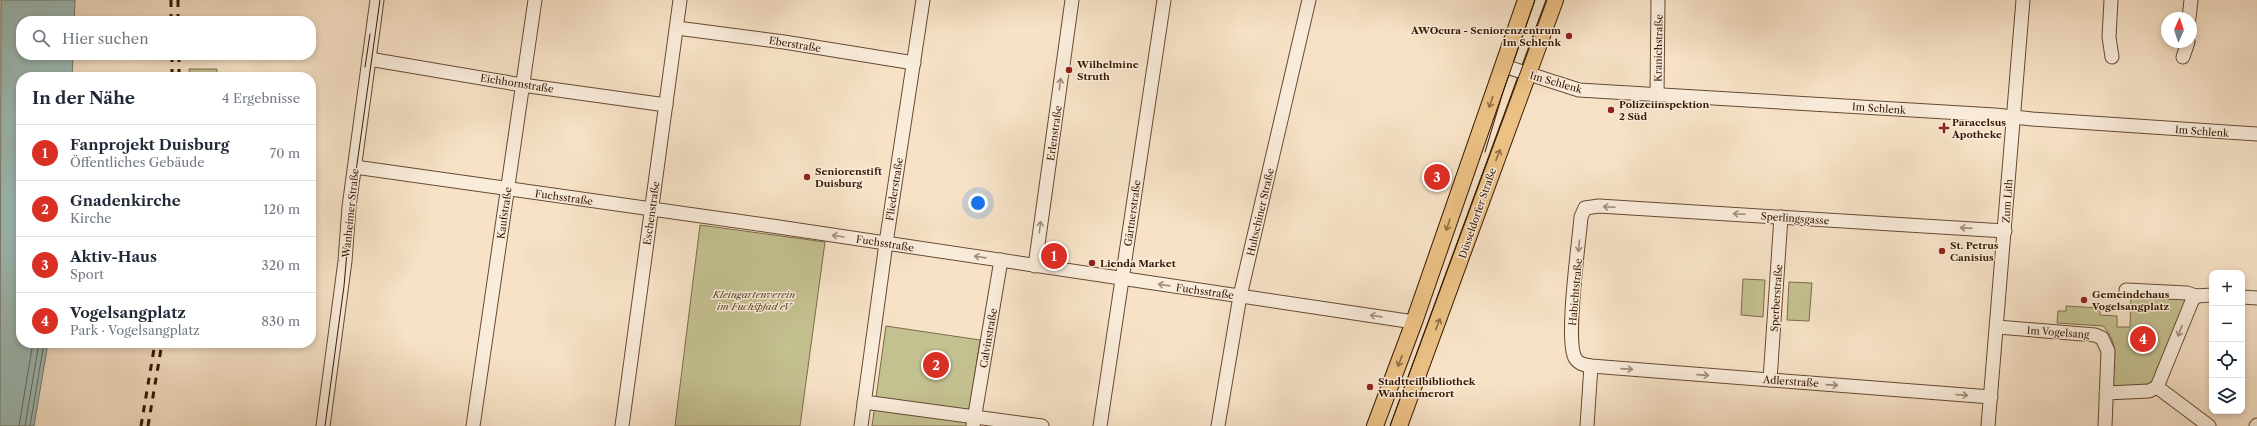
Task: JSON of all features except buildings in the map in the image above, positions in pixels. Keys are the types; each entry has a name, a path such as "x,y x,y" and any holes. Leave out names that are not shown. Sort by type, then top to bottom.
{"main road":[{"path":"1375,426 1414,322 1526,0"},
{"name":"Düsseldorfer Straße","path":"1399,426 1454,281 1484,191 1556,0"}],"street":[{"name":"Wanheimer Straße","path":"323,426 345,261 354,167 377,0"},
{"name":"Kaufstraße","path":"473,426 535,0"},
{"name":"Eschenstraße","path":"622,426 680,0"},
{"name":"Fliederstraße","path":"861,426 886,243 923,0"},
{"name":"Erlenstraße","path":"1035,266 1072,0"},
{"name":"Gärtnerstraße","path":"1100,426 1164,0"},
{"name":"Hultschiner Straße","path":"1218,426 1240,296 1309,0"},
{"name":"Zum Lith","path":"1988,426 2005,231 2022,0"},
{"path":"2112,0 2109,36 2112,57"},
{"path":"2190,12 2191,0"},
{"name":"Kranichstraße","path":"1657,95 1658,1"},
{"name":"Eberstraße","path":"677,28 784,42 914,63"},
{"path":"2183,57 2186,48"},
{"name":"Eichhornstraße","path":"369,59 522,85 666,105"},
{"name":"Im Schlenk","path":"1504,66 1579,90 2014,117 2257,134"},
{"name":"Fuchsstraße","path":"354,167 886,243 1414,322"},
{"name":"Sperlingsgasse","path":"1585,208 1599,206 2005,231"},
{"name":"Habichtstraße","path":"1585,208 1581,217 1571,337 1576,358 1581,364 1591,366"},
{"name":"Sperberstraße","path":"1770,380 1781,217"},
{"name":"Calvinstraße","path":"974,421 1001,260"},
{"path":"2126,290 2187,293 2196,296 2209,295"},
{"path":"2106,393 2149,391 2157,388 2192,302 2196,296"},
{"path":"2245,297 2257,298"},
{"name":"Im Vogelsang","path":"1997,327 2095,335 2102,338 2108,351 2104,426"},
{"path":"1587,426 1591,366"},
{"name":"Adlerstraße","path":"1591,366 1991,397"},
{"path":"2157,388 2209,426"},
{"path":"864,402 974,421 1042,426"}],"green space":[{"path":"189,69 217,69 217,72 189,72"},
{"name":"Kleingartenverein im Fuchspfad eV","path":"700,225 825,242 800,426 675,426"},
{"path":"1743,279 1765,280 1763,317 1741,315"},
{"path":"1789,282 1812,283 1809,321 1787,320"},
{"path":"2131,294 2187,297 2155,382 2148,386 2116,388 2112,385 2115,360 2114,346 2103,326 2057,323 2058,311 2066,311 2066,306 2100,308 2100,315 2117,316 2117,327 2130,327"},
{"path":"886,326 980,340 967,426 872,426"}],"water":[{"path":"1,0 75,0 74,16 16,16 16,60 73,60 72,72 16,72 16,348 47,348 34,426 0,426"}],"tram line":[{"path":"325,426 344,286 351,207 380,0"},
{"path":"1485,152 1503,92 1535,0"},
{"path":"1390,426 1547,0"},
{"path":"365,67 370,34"}],"railway":[{"path":"171,0 171,16"},
{"path":"178,0 178,16"},
{"path":"172,60 172,72"},
{"path":"179,60 179,72"},
{"path":"141,426 154,348"},
{"path":"148,426 161,348"}],"place":[{"name":"AWOcura - Seniorenzentrum Im Schlenk","path":"1569,36"},
{"name":"Wilhelmine Struth","path":"1069,70"},
{"name":"Polizeiinspektion 2 Süd","path":"1611,110"},
{"name":"Paracelsus Apotheke","path":"1944,128"},
{"name":"Seniorenstift Duisburg","path":"807,177"},
{"name":"Aktiv-Haus","path":"1437,177"},
{"name":"St. Petrus Canisius","path":"1942,251"},
{"name":"Fanprojekt Duisburg","path":"1054,256"},
{"name":"Lienda Market","path":"1092,263"},
{"name":"Gemeindehaus Vogelsangplatz","path":"2084,300"},
{"name":"Vogelsangplatz","path":"2143,339"},
{"name":"Gnadenkirche","path":"936,365"},
{"name":"Stadtteilbibliothek Wanheimerort","path":"1370,387"}]}
